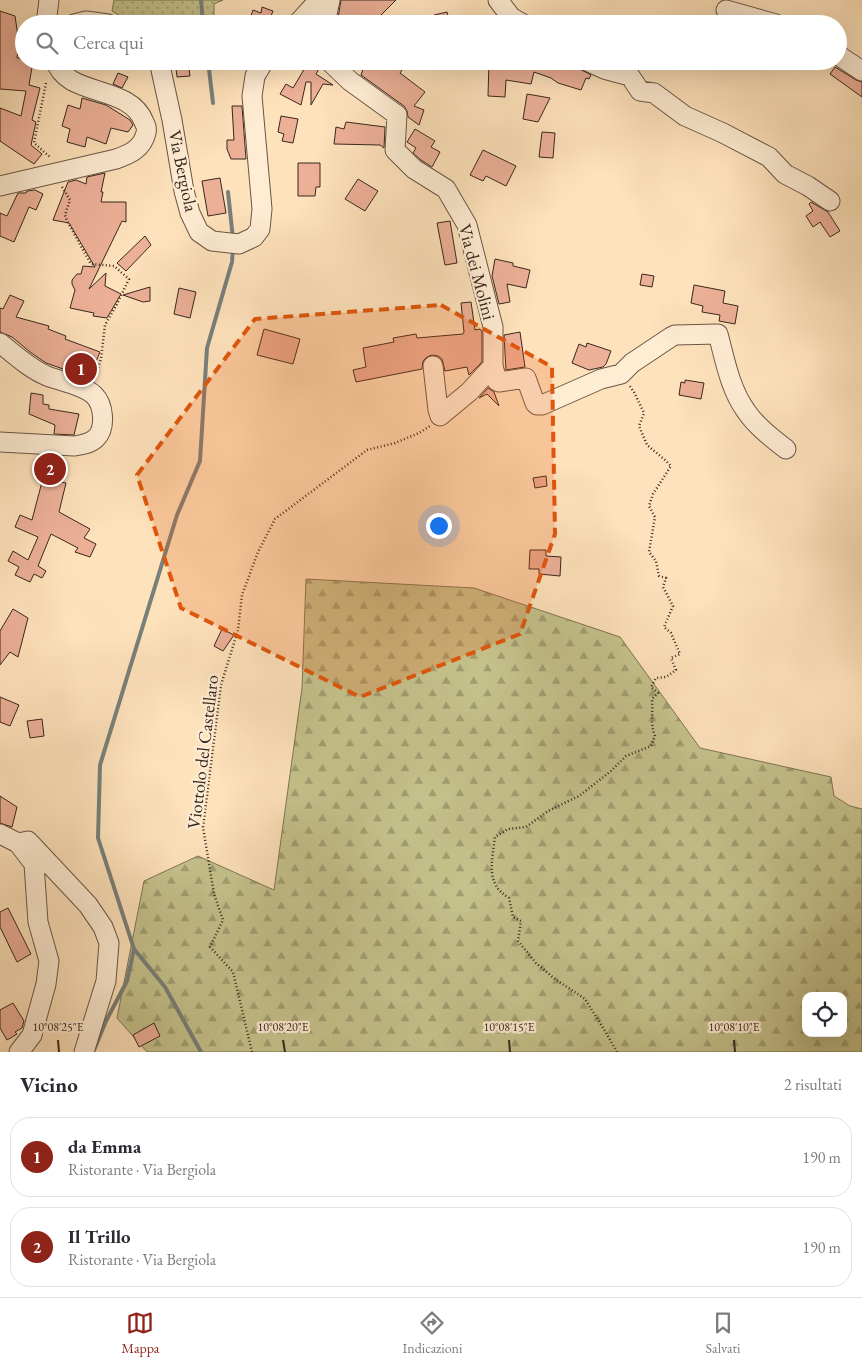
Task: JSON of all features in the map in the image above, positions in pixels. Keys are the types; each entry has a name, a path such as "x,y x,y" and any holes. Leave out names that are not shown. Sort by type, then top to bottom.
{"street":[{"path":"47,15 49,0"},
{"path":"306,15 319,0"},
{"path":"327,15 330,0"},
{"path":"498,0 509,15"},
{"path":"726,10 744,15"},
{"path":"847,61 862,71"},
{"name":"Via Bergiola","path":"0,186 52,172 116,159 132,153 144,141 147,129 142,115 129,102 77,83 60,70"},
{"name":"Via Bergiola","path":"161,70 190,213 199,232 212,241 230,243 254,237 260,229 261,189 252,96 255,76 259,70"},
{"name":"Via dei Molini","path":"338,70 350,81 398,115 395,150 397,154 414,169 446,189 458,207 472,240 492,327 493,366"},
{"path":"608,70 630,76 640,91 654,93 685,116 769,157 785,174 808,186 830,201"},
{"path":"493,366 497,381 528,379 535,403 539,406 601,379 621,374 632,363 671,336 718,334 732,382 746,411 769,436 786,449"},
{"path":"0,342 36,370 90,392 101,406 102,419 98,434 92,441 74,446 0,442"},
{"path":"433,366 440,416 469,392 493,366"},
{"path":"0,834 18,843 34,864 38,922 49,962 46,984 32,1035 19,1052"},
{"path":"18,843 28,841 88,905 103,927 109,944 106,981 84,1052"}],"path":[{"path":"46,83 34,143 52,161 52,172 70,200 65,215 67,221 90,264 114,266 129,279 118,304 105,325 101,359 90,392"},
{"path":"617,1052 585,999 555,979 536,963 518,941 521,921 513,917 509,898 500,893 493,882 492,863 495,837 508,829 526,827 548,812 579,796 611,771 626,756 651,746 655,736 651,727 654,718 652,699 658,693 651,687 656,678 666,677 676,670 671,658 680,654 671,633 664,627 673,606 663,587 666,578 659,576 656,561 649,552 655,517 649,506 653,494 671,466 646,445 639,426 644,413 634,392 621,374"},
{"name":"Viottolo del Castellaro","path":"252,1052 233,972 210,947 223,920 214,894 203,827 221,685 238,630 242,595 258,552 275,519 368,450 395,443 419,433 432,425 440,416"}],"highlighted area":[{"path":"441,305 552,367 555,534 520,634 360,697 181,608 137,475 255,319"}],"green space":[{"path":"114,0 223,0 214,4 214,15 119,15 112,11"},
{"path":"306,579 474,588 620,637 700,748 831,777 834,796 850,806 862,809 862,1052 147,1052 117,1018 144,881 198,856 274,890 302,688"}],"building":[{"path":"341,0 396,0 381,15 338,15"},
{"path":"262,7 273,11 271,15 251,15 253,10 261,13"},
{"path":"0,11 15,16 15,70 32,70 29,85 40,88 32,120 36,122 31,145 42,154 34,164 0,141 0,108 21,116 26,91 0,89"},
{"path":"447,12 448,15 434,15"},
{"path":"176,70 189,70 190,76 177,77"},
{"path":"304,70 318,70 316,74 333,85 323,84 311,105 311,82 306,82 301,105 280,94 286,84 293,88"},
{"path":"363,70 402,70 400,73 425,92 414,106 424,110 419,125 408,117 404,106 361,75"},
{"path":"489,70 582,70 591,75 589,79 586,78 581,90 558,83 551,78 534,72 531,84 506,80 505,97 488,96"},
{"path":"833,70 840,70 862,82 862,97 830,74"},
{"path":"118,73 128,77 122,88 113,84"},
{"path":"527,94 550,98 538,122 523,119"},
{"path":"82,98 106,105 130,120 133,125 128,132 111,128 106,144 87,137 85,147 67,142 70,129 62,126 68,105 80,109"},
{"path":"232,106 242,106 246,159 231,159 227,149 227,140 234,140"},
{"path":"281,116 298,119 293,143 282,141 284,134 278,132"},
{"path":"346,122 385,127 384,148 380,145 334,144 336,127 344,129"},
{"path":"415,129 435,141 431,147 440,152 432,167 413,153 416,148 407,142"},
{"path":"542,132 555,133 553,158 539,157"},
{"path":"483,150 516,166 506,186 486,176 483,181 470,175"},
{"path":"298,163 320,163 320,187 316,187 315,196 298,196"},
{"path":"105,173 101,202 126,202 126,222 122,221 89,289 106,273 105,286 121,294 107,318 93,316 94,313 70,308 75,290 72,280 77,274 81,274 83,266 95,267 69,223 53,220 68,182 76,180 86,184 87,177"},
{"path":"220,178 226,213 208,216 202,181"},
{"path":"358,179 378,191 365,211 345,199"},
{"path":"35,190 43,194 36,210 29,207 14,242 0,236 0,213 7,216 18,193"},
{"path":"811,202 828,212 840,231 830,237 820,222 813,227 806,216 813,211 809,204"},
{"path":"450,221 457,263 445,265 437,223"},
{"path":"145,236 151,245 126,271 117,263"},
{"path":"495,259 513,263 513,266 530,270 526,288 507,284 510,302 499,304 492,276"},
{"path":"642,274 654,276 652,287 640,285"},
{"path":"694,285 725,291 723,303 738,306 735,324 719,321 720,315 702,312 703,306 691,303"},
{"path":"150,287 150,301 143,302 123,295"},
{"path":"179,288 196,292 190,318 174,314"},
{"path":"10,295 24,301 16,317 49,326 48,329 66,336 65,339 100,352 93,369 91,368 86,377 46,363 12,337 0,332 0,308 3,309"},
{"path":"471,302 475,330 480,329 482,332 482,362 469,375 467,367 445,371 442,359 432,355 423,361 422,369 356,382 353,370 366,367 363,348 394,342 393,338 416,334 417,338 463,334 461,303"},
{"path":"264,329 300,339 293,364 257,355"},
{"path":"520,332 525,367 506,370 504,335"},
{"path":"587,343 611,351 603,367 589,370 572,363 579,344 586,347"},
{"path":"685,380 704,383 701,399 679,395 681,382 685,383"},
{"path":"488,388 494,392 499,406 487,394 479,398"},
{"path":"31,393 43,395 43,404 49,405 49,409 79,414 74,435 54,434 55,425 29,414"},
{"path":"546,476 547,486 535,488 533,478"},
{"path":"43,478 66,483 59,512 90,529 84,538 96,544 90,557 75,552 78,548 51,534 38,566 46,571 42,578 34,574 30,582 15,575 19,567 8,561 13,551 28,560 38,537 15,527 20,515 32,520"},
{"path":"530,550 546,550 546,556 561,557 560,576 539,574 539,569 529,569"},
{"path":"13,609 28,618 18,657 10,652 0,665 0,631"},
{"path":"222,629 234,635 223,651 214,646"},
{"path":"0,697 19,705 10,726 0,722"},
{"path":"42,719 44,736 30,738 27,721"},
{"path":"0,796 17,807 12,827 0,823"},
{"path":"8,908 31,954 17,962 0,927 0,912"},
{"path":"13,1003 24,1021 22,1028 15,1032 17,1034 7,1040 0,1028 0,1010"},
{"path":"154,1023 160,1036 139,1047 133,1035"}],"waterway":[{"path":"201,0 202,15"},
{"path":"209,70 213,103"},
{"path":"228,192 233,239"},
{"path":"201,1052 165,987 134,949 98,838 100,765 177,515 200,461 207,348 232,262 233,248"},
{"path":"94,1050 106,1021 127,981 134,949"}],"place":[{"name":"da Emma","path":"81,369"},
{"name":"Il Trillo","path":"50,469"}]}
